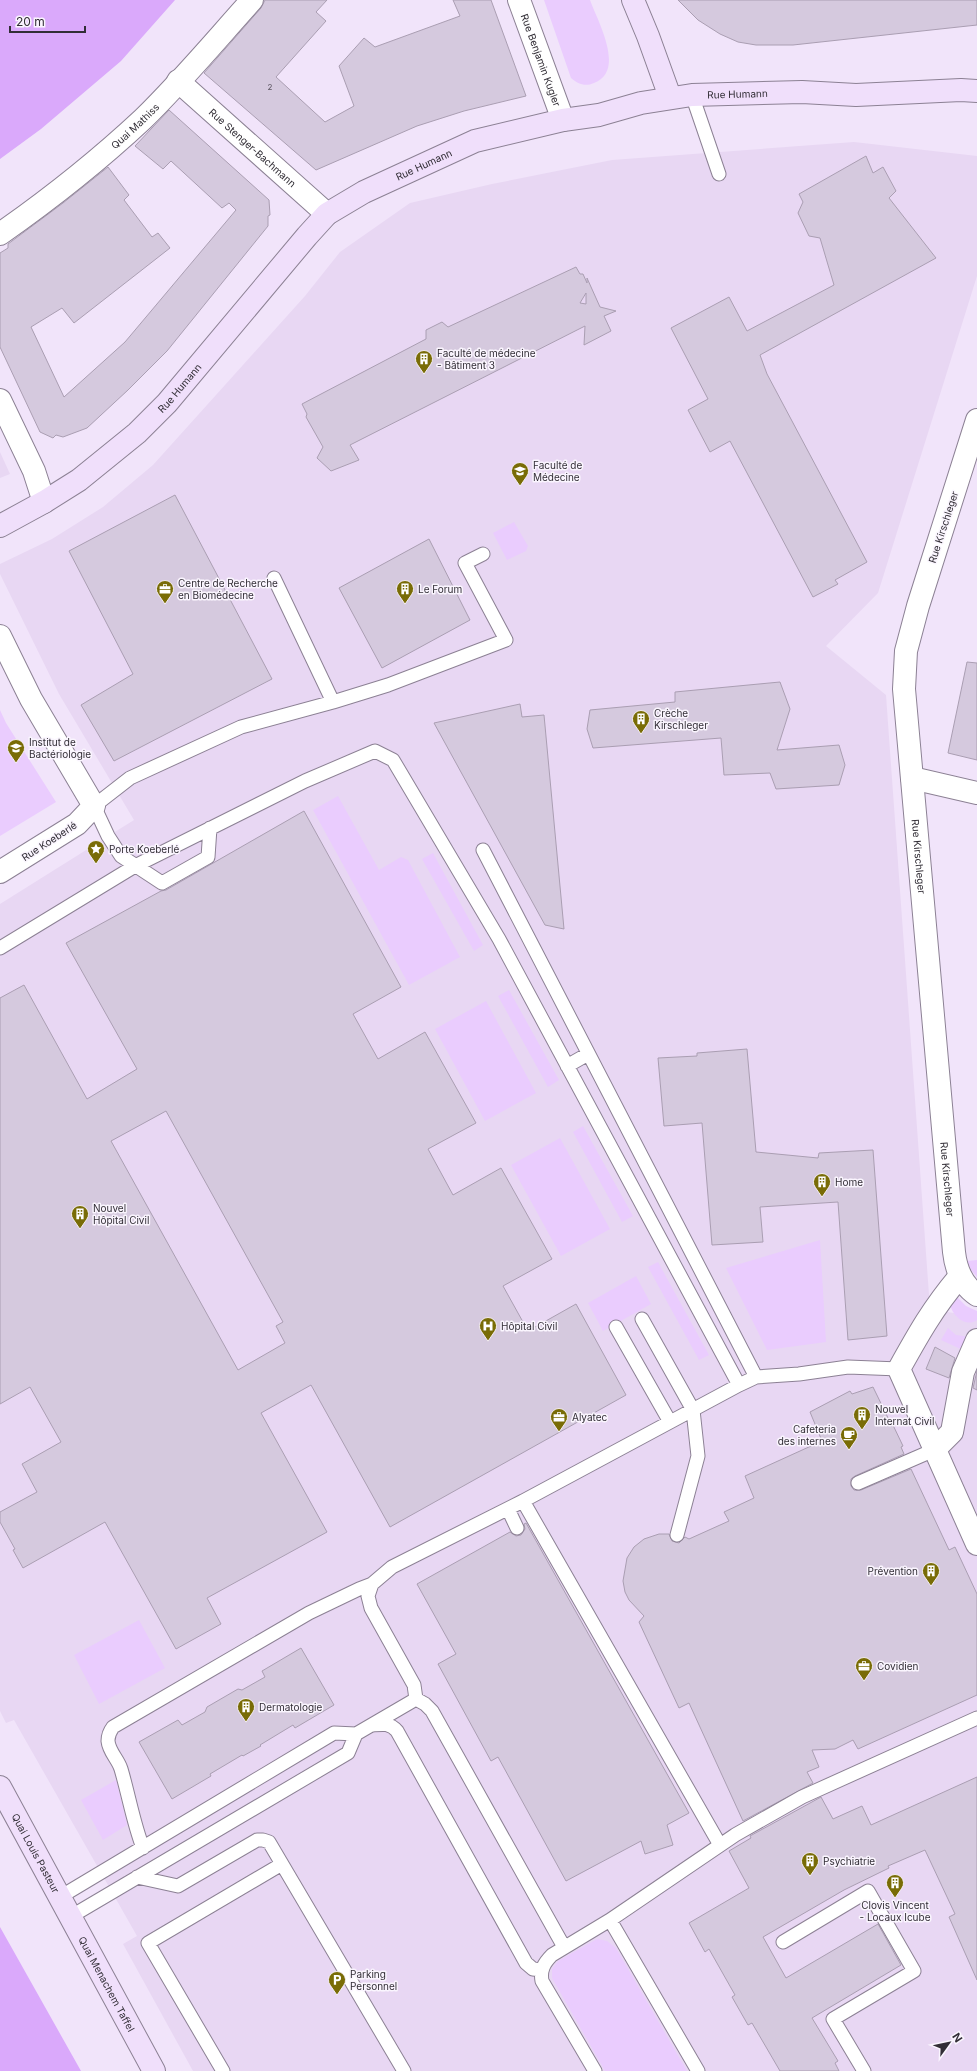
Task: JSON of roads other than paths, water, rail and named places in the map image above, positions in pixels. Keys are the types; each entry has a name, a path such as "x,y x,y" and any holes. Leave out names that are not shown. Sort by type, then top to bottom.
{"street":[{"name":"Quai Mathiss","path":"0,234 69,183 106,153 144,118 252,0"},
{"name":"Rue Benjamin Kugler","path":"520,0 563,120"},
{"path":"633,0 670,97"},
{"name":"Rue Stenger-Bachmann","path":"178,81 327,214"},
{"name":"Rue Humann","path":"0,526 44,502 79,480 111,455 167,403 327,214 391,179 475,141 563,120 599,115 641,103 670,97 802,92 856,95 962,90 977,91"},
{"path":"0,400 34,471 44,502"},
{"name":"Rue Kirschleger","path":"977,420 973,447 918,606 906,651 904,689 955,1265 970,1291 977,1295"},
{"path":"0,636 31,699 94,806"},
{"path":"912,778 977,793"},
{"name":"Rue Koeberlé","path":"0,872 77,824 94,806"},
{"path":"960,1276 938,1302 924,1323 899,1369 977,1544"},
{"path":"934,1450 952,1432 963,1372 977,1340"},
{"name":"Quai Louis Pasteur","path":"0,1787 60,1897"},
{"name":"Quai Menachem Taffel","path":"60,1897 154,2071"}],"lane":[{"path":"692,95 719,174"},
{"path":"210,828 208,857 162,883 121,856 108,836 94,806 130,778 241,727 333,702 388,685 506,640 466,563 483,554"},
{"path":"274,578 333,702"},
{"path":"0,948 135,866 305,781 375,751 393,760 499,939 739,1385"},
{"path":"483,850 756,1377"},
{"path":"567,1066 588,1054"},
{"path":"642,1318 693,1410 698,1456 677,1535"},
{"path":"616,1327 675,1419"},
{"path":"143,1848 134,1826 121,1770 110,1749 108,1740 109,1732 113,1727 310,1613 359,1588 372,1584 392,1567 508,1509 756,1377 848,1367 899,1369"},
{"path":"858,1483 934,1450"},
{"path":"523,1501 720,1845"},
{"path":"508,1509 517,1528"},
{"path":"372,1584 368,1596 371,1608 414,1685 416,1699"},
{"path":"60,1897 334,1733 356,1734 416,1699"},
{"path":"416,1699 432,1710 564,1947"},
{"path":"595,2071 542,1981 542,1970 545,1962 564,1947 610,1920 735,1835 802,1797 977,1718"},
{"path":"373,1725 388,1725 392,1726 397,1731 526,1962 533,1969 542,1970"},
{"path":"70,1917 348,1753 356,1734"},
{"path":"137,1877 178,1886 257,1840 269,1842 404,2071"},
{"path":"223,2071 148,1943 282,1864"},
{"path":"783,1942 868,1891 914,1971 833,2019 864,2071"},
{"path":"610,1920 698,2071"}],"place":[{"name":"Faculté de médecine - Bâtiment 3","path":"424,374"},
{"name":"Faculté de Médecine","path":"520,486"},
{"name":"Centre de Recherche en Biomédecine","path":"165,604"},
{"name":"Le Forum","path":"405,604"},
{"name":"Crèche Kirschleger","path":"641,734"},
{"name":"Institut de Bactériologie","path":"16,763"},
{"name":"Porte Koeberlé","path":"96,864"},
{"name":"Home","path":"822,1197"},
{"name":"Nouvel Hôpital Civil","path":"80,1229"},
{"name":"Hôpital Civil","path":"488,1341"},
{"name":"Nouvel Internat Civil","path":"862,1430"},
{"name":"Alyatec","path":"559,1432"},
{"name":"Cafeteria des internes","path":"849,1450"},
{"name":"Prévention","path":"931,1586"},
{"name":"Covidien","path":"864,1681"},
{"name":"Dermatologie","path":"246,1722"},
{"name":"Psychiatrie","path":"810,1876"},
{"name":"Clovis Vincent - Locaux Icube","path":"895,1898"},
{"name":"Parking Personnel","path":"337,1995"}]}
